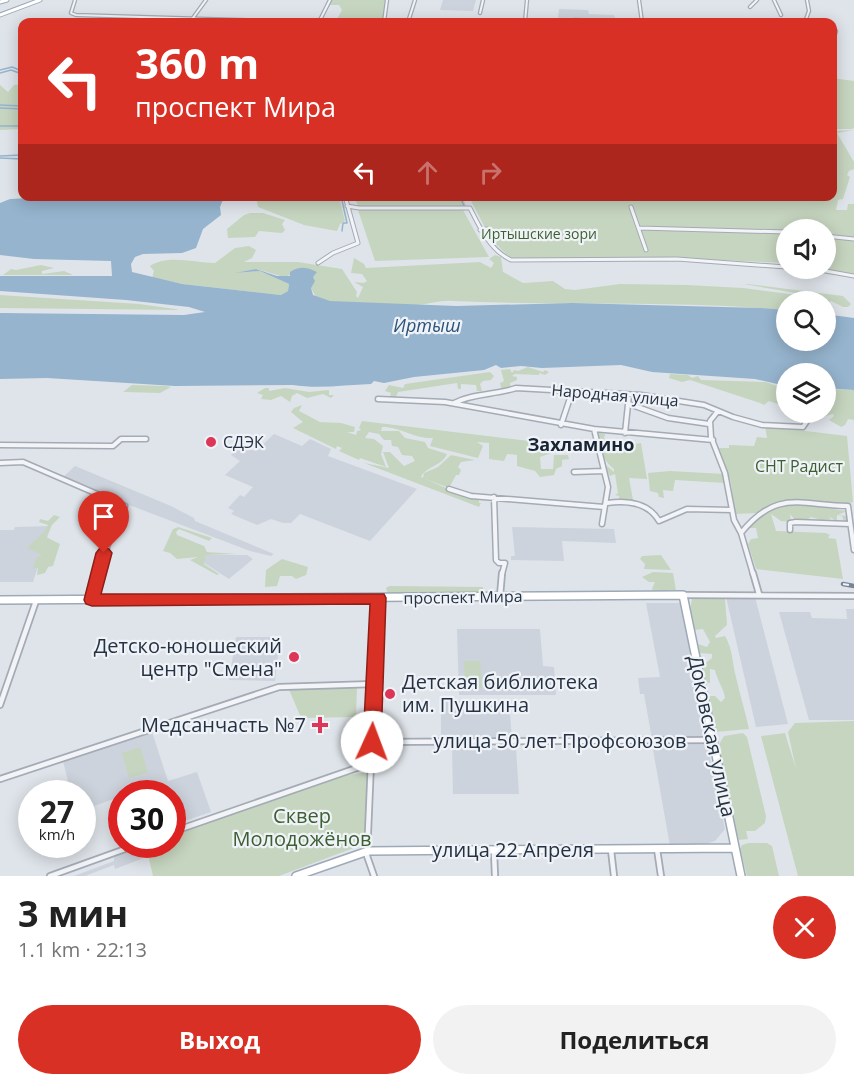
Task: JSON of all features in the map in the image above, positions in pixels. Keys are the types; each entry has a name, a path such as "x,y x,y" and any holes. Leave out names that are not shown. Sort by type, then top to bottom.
{"main road":[{"path":"0,2 7,0"},
{"path":"0,14 38,0"},
{"name":"проспект Мира","path":"0,600 683,595"},
{"name":"Доковская улица","path":"683,595 741,876"},
{"name":"улица 22 Апреля","path":"296,876 368,851 735,848"}],"street":[{"path":"75,0 71,12 74,15 163,18"},
{"path":"194,18 206,0"},
{"path":"321,18 330,0"},
{"path":"385,18 387,0"},
{"path":"409,18 414,0"},
{"path":"480,13 483,0"},
{"path":"525,18 527,0"},
{"path":"639,0 641,18"},
{"path":"745,7 751,7 757,0"},
{"path":"774,0 781,15"},
{"path":"806,18 809,11 807,0"},
{"path":"318,263 333,253 358,243 346,201"},
{"path":"348,206 359,208 468,208 480,230 504,256 511,260 677,259 776,266"},
{"path":"631,207 646,250"},
{"path":"639,228 776,231"},
{"path":"480,230 487,229"},
{"path":"836,237 854,239"},
{"path":"836,273 854,276"},
{"name":"Народная улица","path":"454,403 465,396 499,394 516,388 629,395 691,402 752,422 790,428 803,427 806,423"},
{"path":"561,424 572,392"},
{"path":"625,433 629,395"},
{"path":"378,399 454,403 594,429 713,440"},
{"path":"628,404 669,419 709,424"},
{"path":"718,411 709,424 725,473 736,526 741,533 759,594"},
{"path":"594,429 608,487 602,524"},
{"path":"0,445 113,446 122,439 146,439"},
{"path":"0,463 22,462 125,506 118,513 115,521 92,600"},
{"path":"574,472 604,471"},
{"path":"449,489 471,496 606,505 628,502 641,505 658,517 659,521 687,509 732,510"},
{"path":"494,497 496,560 505,563 500,579 500,597"},
{"path":"741,533 760,513 792,502 848,506 854,550"},
{"path":"790,530 790,523 796,522 850,524"},
{"name":"проспект Мира","path":"683,595 854,596"},
{"path":"374,876 370,868 368,851 378,598"},
{"path":"0,705 2,693 37,600"},
{"path":"0,779 279,687 374,684"},
{"name":"улица 50 лет Профсоюзов","path":"372,742 713,740"},
{"path":"186,827 371,763"},
{"path":"611,849 615,876"},
{"path":"657,849 661,876"},
{"path":"494,850 495,876"},
{"path":"50,876 108,855"}],"shaded area":[{"path":"443,0 476,0 473,11 440,10"},
{"path":"559,9 588,10 589,14 614,15 615,18 559,18"},
{"path":"274,434 302,446 310,439 331,449 328,456 417,489 370,541 300,514 291,523 271,519 257,525 231,514 234,511 228,508 240,495 244,497 253,487 225,475 240,461 231,455 240,447 256,451"},
{"path":"75,466 171,506 194,518 195,521 274,554 271,556 250,551 61,479"},
{"path":"51,526 33,582 0,582 0,530 14,530 15,527"},
{"path":"512,527 614,529 616,543 562,541 564,561 511,560 511,556 515,556"},
{"path":"206,555 247,555 253,559 229,579 204,563"},
{"path":"726,597 755,597 788,724 756,727"},
{"path":"646,603 681,603 708,738 652,739 644,694 640,694 638,678 660,677"},
{"path":"846,609 854,609 854,720 809,720 779,612 810,612 812,618 847,619"},
{"path":"457,629 540,629 543,666 554,667 556,695 459,695"},
{"path":"236,637 280,637 275,681 229,680"},
{"path":"441,701 509,701 512,739 441,739"},
{"path":"152,732 168,780 108,780 108,801 96,805 96,780 68,780 63,761"},
{"path":"652,744 707,744 725,829 715,841 702,845 670,846"},
{"path":"452,748 516,748 519,794 453,794"},
{"path":"197,772 211,812 186,821 186,780 171,780"},
{"path":"114,858 144,858 115,869 114,865 85,876 74,876 114,861"}],"green space":[{"path":"332,0 385,0 383,18 338,18 342,10 339,5 328,5"},
{"path":"837,79 854,81 854,128 837,129"},
{"path":"18,84 18,129 0,130 0,85 8,92 14,85"},
{"name":"Иртышские зори","path":"837,133 854,162 854,169 847,175 850,177 843,199 838,200 836,210 847,210 848,204 854,204 854,277 836,275 836,219 776,219 776,263 675,258 511,259 491,239 471,201 837,201"},
{"path":"257,201 340,201 345,221 340,224 337,231 304,225 258,207"},
{"path":"356,201 464,201 467,207 359,208"},
{"path":"358,210 463,210 489,257 375,261"},
{"path":"250,213 263,213 285,220 282,224 285,230 282,233 259,231 255,237 228,238 227,229"},
{"path":"249,246 256,250 252,258 244,262 298,262 342,269 357,292 358,298 363,287 354,282 367,281 362,274 351,273 354,258 366,268 480,262 491,268 494,263 489,259 495,255 501,257 503,272 523,283 553,281 565,289 575,290 620,284 743,288 776,292 776,309 703,305 448,301 417,305 380,305 317,299 311,288 290,272 290,275 284,277 257,269 236,273 260,271 289,284 288,291 281,295 182,284 152,278 154,271 150,266 157,262 173,260 215,263 235,248"},
{"path":"41,265 54,268 42,271 42,274 64,271 73,275 3,275 11,269"},
{"path":"744,284 803,291 784,291"},
{"path":"0,295 139,304 182,310 0,308"},
{"path":"836,295 843,296 851,304 843,307 836,304"},
{"path":"528,367 549,372 545,375 515,374 512,376 517,377 517,380 510,383 511,389 502,392 500,383 504,381 501,370 510,369 512,373 514,370 518,371"},
{"path":"490,372 494,376 491,380 480,384 482,391 477,391 476,385 461,384 461,389 458,389 457,383 398,392 395,400 389,399 391,393 385,391 389,385 403,388 405,384"},
{"path":"670,374 688,375 692,378 698,376 701,380 766,382 776,386 776,403 769,401 764,405 690,380 682,382 669,378"},
{"path":"132,385 171,387 160,393 123,392"},
{"path":"269,388 269,391 285,388 309,392 329,390 329,395 334,395 331,398 323,394 307,398 297,393 292,396 290,402 281,396 271,400 261,399 263,395 257,393"},
{"path":"836,389 854,390 854,420 848,419 841,427 834,423 836,423"},
{"path":"302,405 299,411 320,422 341,423 355,427 354,432 347,432 356,435 357,431 361,430 359,428 362,421 554,444 554,452 540,457 541,469 553,469 554,455 568,455 569,459 562,460 562,466 556,469 554,475 540,477 535,471 517,466 517,455 507,454 504,461 489,459 489,443 477,442 483,446 478,458 430,446 433,438 419,437 396,429 382,427 381,431 399,431 405,438 425,442 428,448 447,454 421,477 471,499 479,499 481,503 479,507 364,463 389,468 383,452 390,452 404,466 415,461 412,456 402,455 398,447 392,446 391,440 384,440 379,434 369,432 365,438 374,439 383,446 381,454 386,467 360,458 359,460 339,451 342,448 337,446 336,449 293,428 303,422 291,412"},
{"name":"СНТ Радист","path":"765,426 847,436 853,502 845,504 783,502 757,513 735,514 731,483 719,448 729,448 729,445 754,446 757,437 767,438"},
{"path":"595,432 605,434 607,445 618,445 623,439 628,445 641,443 647,479 629,478 633,500 619,500 619,496 615,495 618,493 615,474 610,476 604,467 607,466 614,472 614,469 604,458"},
{"path":"451,455 475,460 461,462 458,467 461,470 459,475 456,475 449,488 423,478 424,473 438,467"},
{"name":"СНТ Радист","path":"670,471 724,474 725,483 675,480 673,491 663,490 664,498 650,491 648,473"},
{"name":"СНТ Радист","path":"798,504 847,511 838,515 848,516 849,523 844,522 842,516 837,515 837,522 829,516 831,519 821,520 811,517 806,521 796,521 790,514 791,522 781,521 771,514 776,531 826,533 830,535 828,538 836,539 843,579 756,569 748,544 751,539 758,538 756,528 750,528 750,525 760,516 772,510"},
{"path":"54,515 60,517 52,525 46,537 60,544 53,566 48,567 45,573 37,575 38,568 33,568 36,558 42,555 27,548 48,525 39,522 40,519 48,521"},
{"path":"178,527 212,538 209,541 179,529 176,532 177,535 204,546 207,552 237,554 206,555 204,564 219,574 217,575 190,560 198,557 177,559 163,551 173,529"},
{"path":"661,555 671,570 644,569 645,564 640,559 642,556"},
{"path":"282,559 308,567 306,575 296,579 292,576 280,576 277,586 265,587 266,570"},
{"path":"653,572 673,573 676,590 654,592 652,589 655,582 649,582 642,577"},
{"path":"389,586 483,587 484,593 388,595 386,588"},
{"path":"695,597 725,599 727,625 715,636 716,638 725,636 730,646 749,729 716,732 709,696 715,696 721,702 725,698 715,670 710,669 710,683 706,682 703,665 712,658 712,654 700,653 698,644 707,647 710,642 703,629 694,630 690,610 692,599"},
{"path":"464,661 480,661 482,688 465,688"},
{"path":"288,687 357,687 356,717 301,718"},
{"path":"854,721 854,876 798,876 761,736 785,733 796,769 788,732 795,723"},
{"path":"743,733 747,737 766,816 765,823 755,831 746,831 748,839 739,840 718,746 724,736"},
{"path":"140,747 148,772 129,778 122,753"},
{"name":"Сквер Молодожёнов","path":"363,766 368,766 366,839 359,846 279,876 153,876 149,858 186,858 186,830 338,776 363,773"},
{"path":"767,843 772,846 779,876 747,876 740,849 742,845"}],"water":[{"name":"Иртыш","path":"18,199 18,201 222,201 221,215 203,229 196,248 182,253 143,254 135,257 131,264 132,272 182,284 281,295 288,291 289,284 260,271 235,273 256,269 277,276 290,276 290,272 303,268 317,272 313,277 315,281 311,288 313,295 330,301 456,306 572,303 776,309 776,351 836,351 836,316 854,318 854,390 836,389 836,363 776,363 776,384 755,379 652,372 621,365 501,368 496,365 484,370 414,377 384,383 374,381 371,384 322,387 293,385 175,386 47,378 0,379 0,313 184,315 205,312 189,307 126,300 0,291 0,276 112,276 111,261 34,259 0,255 0,203"}],"waterway":[{"path":"0,70 12,67 18,69"},
{"path":"0,73 11,70 18,73"},
{"path":"0,105 18,106"},
{"path":"0,108 18,109"},
{"path":"0,126 18,126"},
{"path":"0,156 18,155"},
{"path":"0,158 18,159"},
{"path":"342,201 347,223 343,223 342,231"},
{"path":"462,201 464,206"}],"railway":[{"path":"843,584 854,586"}],"place":[{"name":"СДЭК","path":"211,442"},
{"name":"Детско-юношеский центр \"Смена\"","path":"294,657"},
{"name":"Детская библиотека им. Пушкина","path":"390,694"},
{"name":"Медсанчасть №7","path":"320,725"}],"district":[{"name":"Захламино","path":"581,445"}],"route":[{"path":"104,553 92,600 378,598 372,742"}]}
